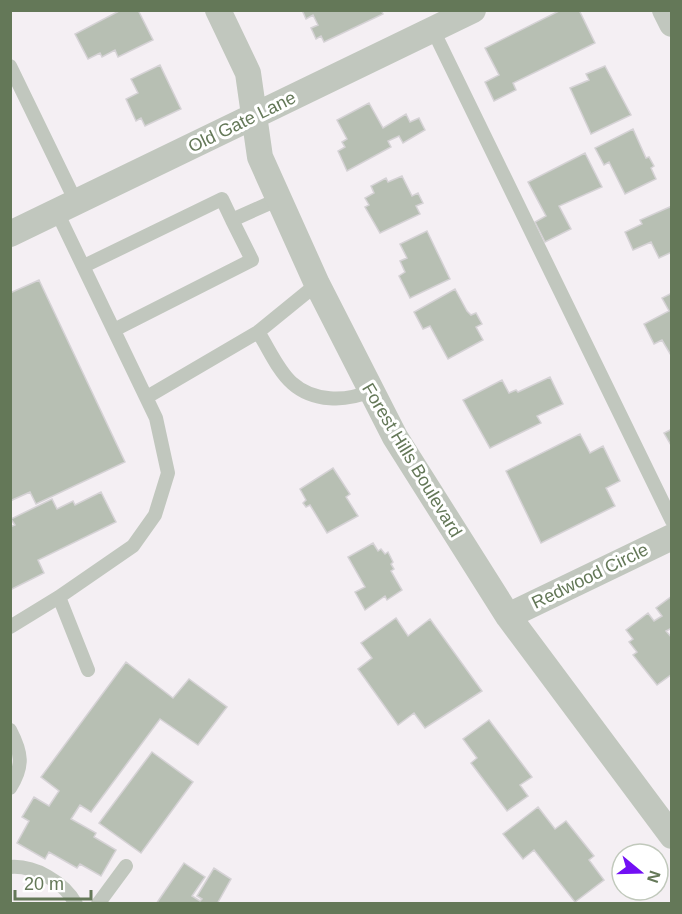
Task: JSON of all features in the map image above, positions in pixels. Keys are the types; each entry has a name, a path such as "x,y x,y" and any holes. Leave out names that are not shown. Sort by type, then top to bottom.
{"street":[{"name":"Forest Hills Boulevard","path":"218,10 248,73 261,158 317,284 395,437 508,616 672,836"},
{"path":"665,10 672,24"},
{"name":"Old Gate Lane","path":"10,234 433,30 462,13"},
{"name":"Redwood Circle","path":"508,616 672,537"}],"lane":[{"path":"433,30 672,521"},
{"path":"10,66 67,207 84,266 156,418 168,473 155,515 133,546 59,597 10,627"},
{"path":"232,220 279,199"},
{"path":"84,266 222,200 252,260 114,330"},
{"path":"147,397 258,332 317,284"},
{"path":"258,332 291,382 307,391 328,399 352,399 370,391"},
{"path":"59,597 88,670"},
{"path":"10,730 18,746 20,771 10,788"},
{"path":"10,867 21,866 45,874 76,903"},
{"path":"98,903 126,866"}],"building":[{"path":"121,10 138,10 153,40 118,57 115,50 102,57 100,53 88,59 75,34"},
{"path":"302,10 381,10 383,14 324,42 321,36 316,39 311,28 318,25 313,15 306,19"},
{"path":"561,10 579,10 595,43 513,83 516,90 494,101 485,82 499,75 485,48"},
{"path":"160,65 181,109 145,126 141,118 136,121 126,99 138,93 131,79"},
{"path":"605,66 631,115 591,134 570,88 589,80 586,74"},
{"path":"369,103 383,128 406,114 410,122 419,118 425,130 403,143 399,136 388,141 391,147 347,171 338,151 345,147 342,142 347,139 337,120"},
{"path":"633,129 646,158 649,157 654,166 651,168 656,179 625,194 609,162 604,165 595,148"},
{"path":"585,153 602,187 559,206 571,229 545,242 535,222 546,216 528,182"},
{"path":"402,176 412,196 418,193 423,203 416,206 420,214 380,233 365,207 369,205 365,198 374,193 371,186 386,178 388,182"},
{"path":"672,206 672,252 659,258 651,242 633,250 625,232 642,224 640,220"},
{"path":"427,231 450,279 410,298 399,276 405,272 400,261 407,258 400,244"},
{"path":"39,280 125,462 36,504 30,492 10,501 10,293"},
{"path":"455,289 467,311 471,315 476,313 482,324 476,327 483,340 448,359 430,326 423,329 414,312"},
{"path":"672,293 672,357 662,340 654,344 644,324 669,311 662,298"},
{"path":"550,377 563,404 537,416 541,423 490,448 463,400 502,380 509,393 516,390 518,392"},
{"path":"672,429 672,447 664,433"},
{"path":"580,434 590,453 603,446 620,481 606,488 615,506 541,543 506,471"},
{"path":"333,468 350,494 346,497 358,516 327,533 310,505 306,507 303,503 306,500 300,489"},
{"path":"101,492 116,522 38,560 44,573 10,590 10,527 15,525 11,519 52,499 57,509 73,501 75,505"},
{"path":"373,543 378,551 381,549 385,554 388,552 393,562 391,564 394,569 391,571 402,590 387,600 385,596 365,610 355,592 365,587 348,557"},
{"path":"672,596 672,628 666,631 672,638 672,674 657,685 633,655 637,652 629,642 633,639 626,630 648,613 654,621 662,616 656,608"},
{"path":"396,618 408,636 430,619 482,691 425,728 414,713 398,725 358,669 372,658 361,643"},
{"path":"126,662 173,698 189,679 227,707 198,745 160,719 91,812 80,805 71,819 96,833 94,837 116,850 101,876 80,864 77,868 49,852 45,859 17,843 29,821 22,817 34,797 49,806 59,791 41,777"},
{"path":"489,720 532,777 520,785 528,796 507,811 471,763 477,758 463,739"},
{"path":"152,752 193,782 141,853 99,823"},
{"path":"538,807 555,829 566,821 594,856 589,860 604,880 575,902 534,850 523,859 503,834"},
{"path":"184,863 205,877 192,896 200,901 202,899 197,896 214,868 231,879 217,904 156,904"}]}
